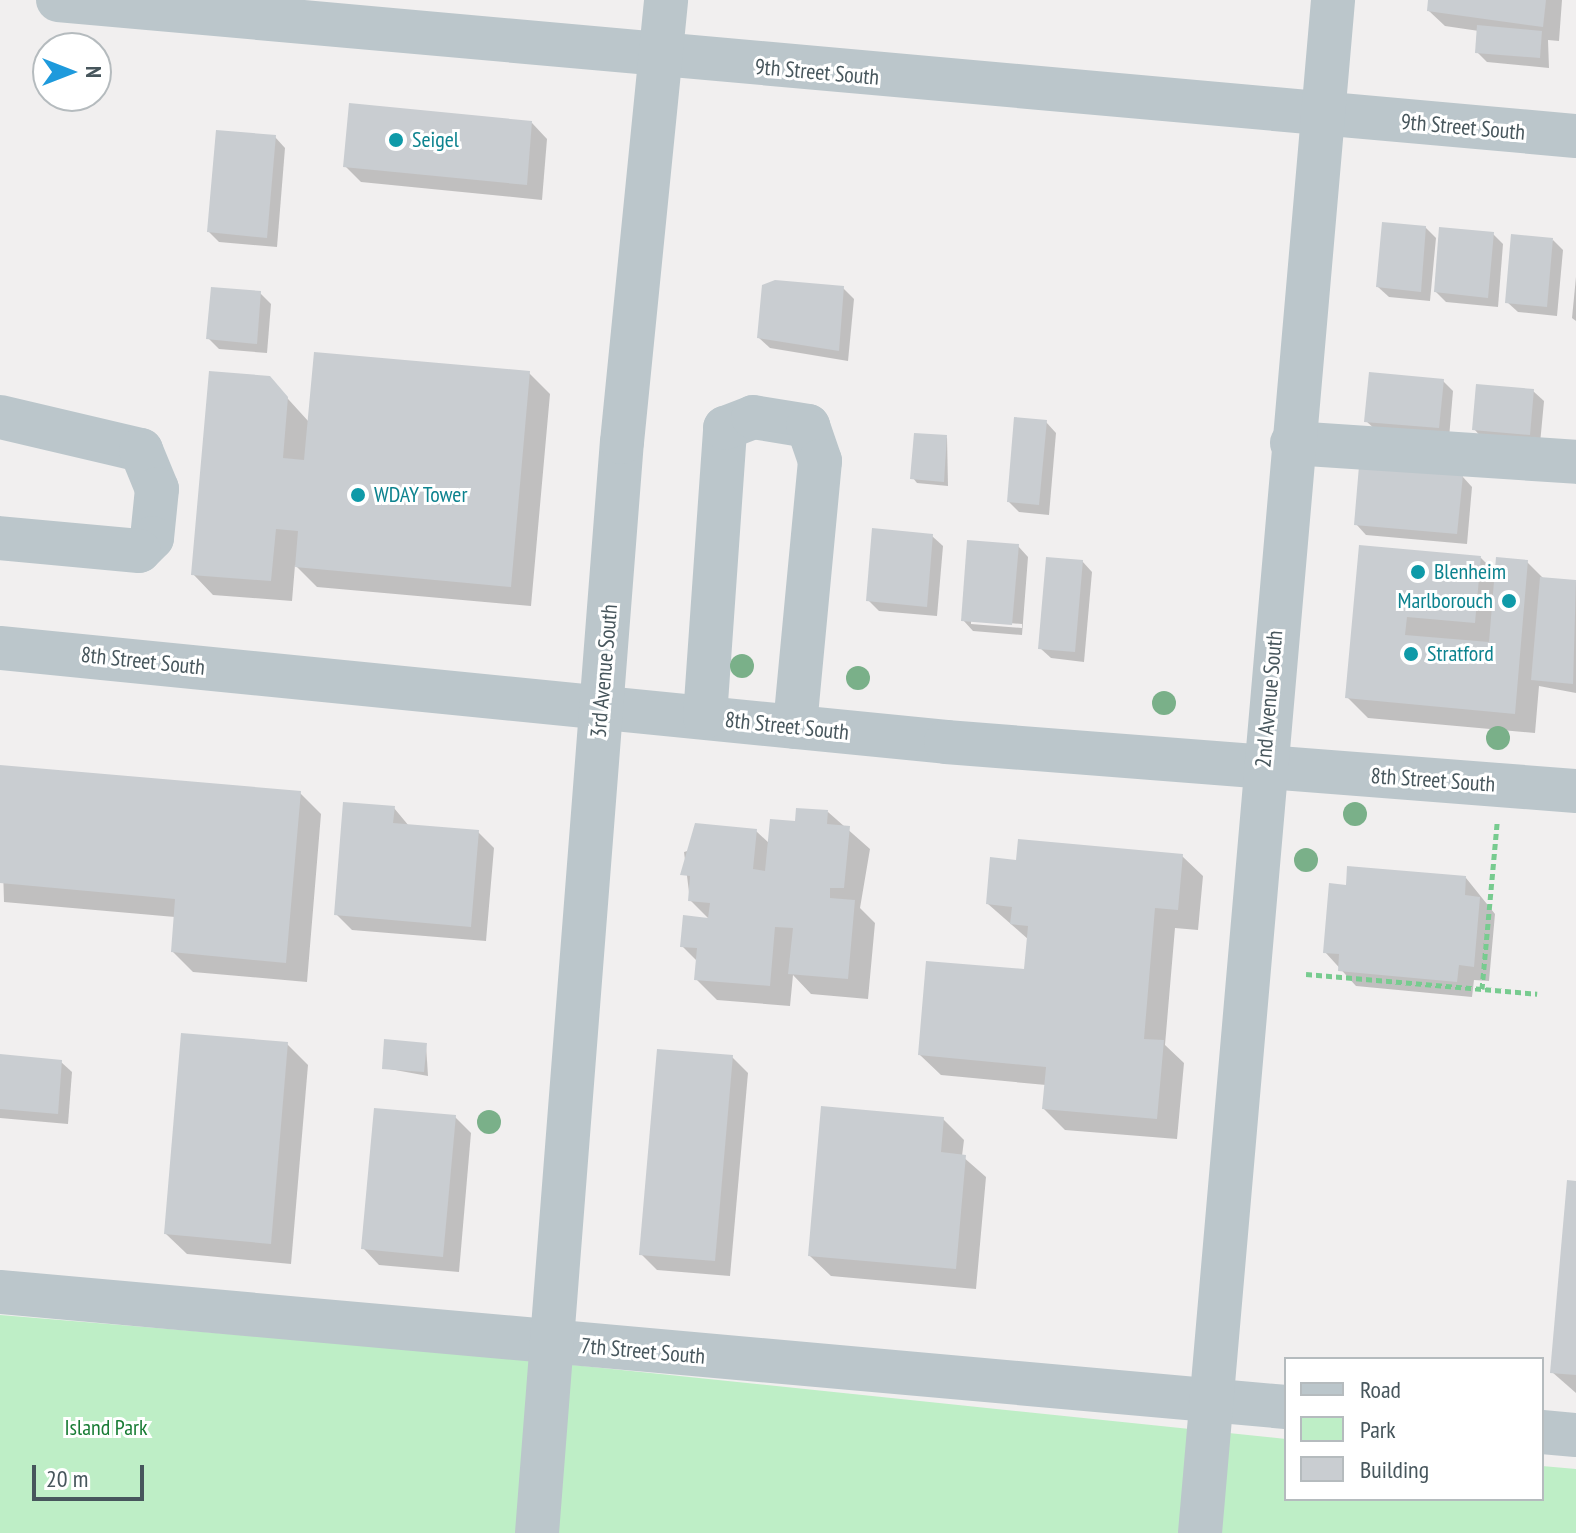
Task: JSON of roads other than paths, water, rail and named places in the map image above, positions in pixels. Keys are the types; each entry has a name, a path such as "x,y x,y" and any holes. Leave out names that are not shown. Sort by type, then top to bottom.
{"street":[{"name":"9th Street South","path":"58,0 319,10 659,58 1576,136"},
{"name":"3rd Avenue South","path":"537,1533 601,706 666,0"},
{"name":"2nd Avenue South","path":"1200,1533 1263,767 1333,0"},
{"path":"0,417 141,450 157,489 152,538 139,551 0,538"},
{"path":"705,717 725,428 753,417 808,426 814,434 820,461 795,727"},
{"path":"1292,443 1576,462"},
{"name":"8th Street South","path":"0,648 795,727 1576,791"},
{"name":"7th Street South","path":"0,1292 1284,1407"},
{"path":"1544,1432 1576,1435"}],"place":[{"name":"Seigel","path":"396,140"},
{"name":"WDAY Tower","path":"358,495"},
{"name":"Blenheim","path":"1418,572"},
{"name":"Marlborouch","path":"1509,601"},
{"name":"Stratford","path":"1411,654"}],"park label":[{"name":"Island Park","path":"106,1428"}]}
